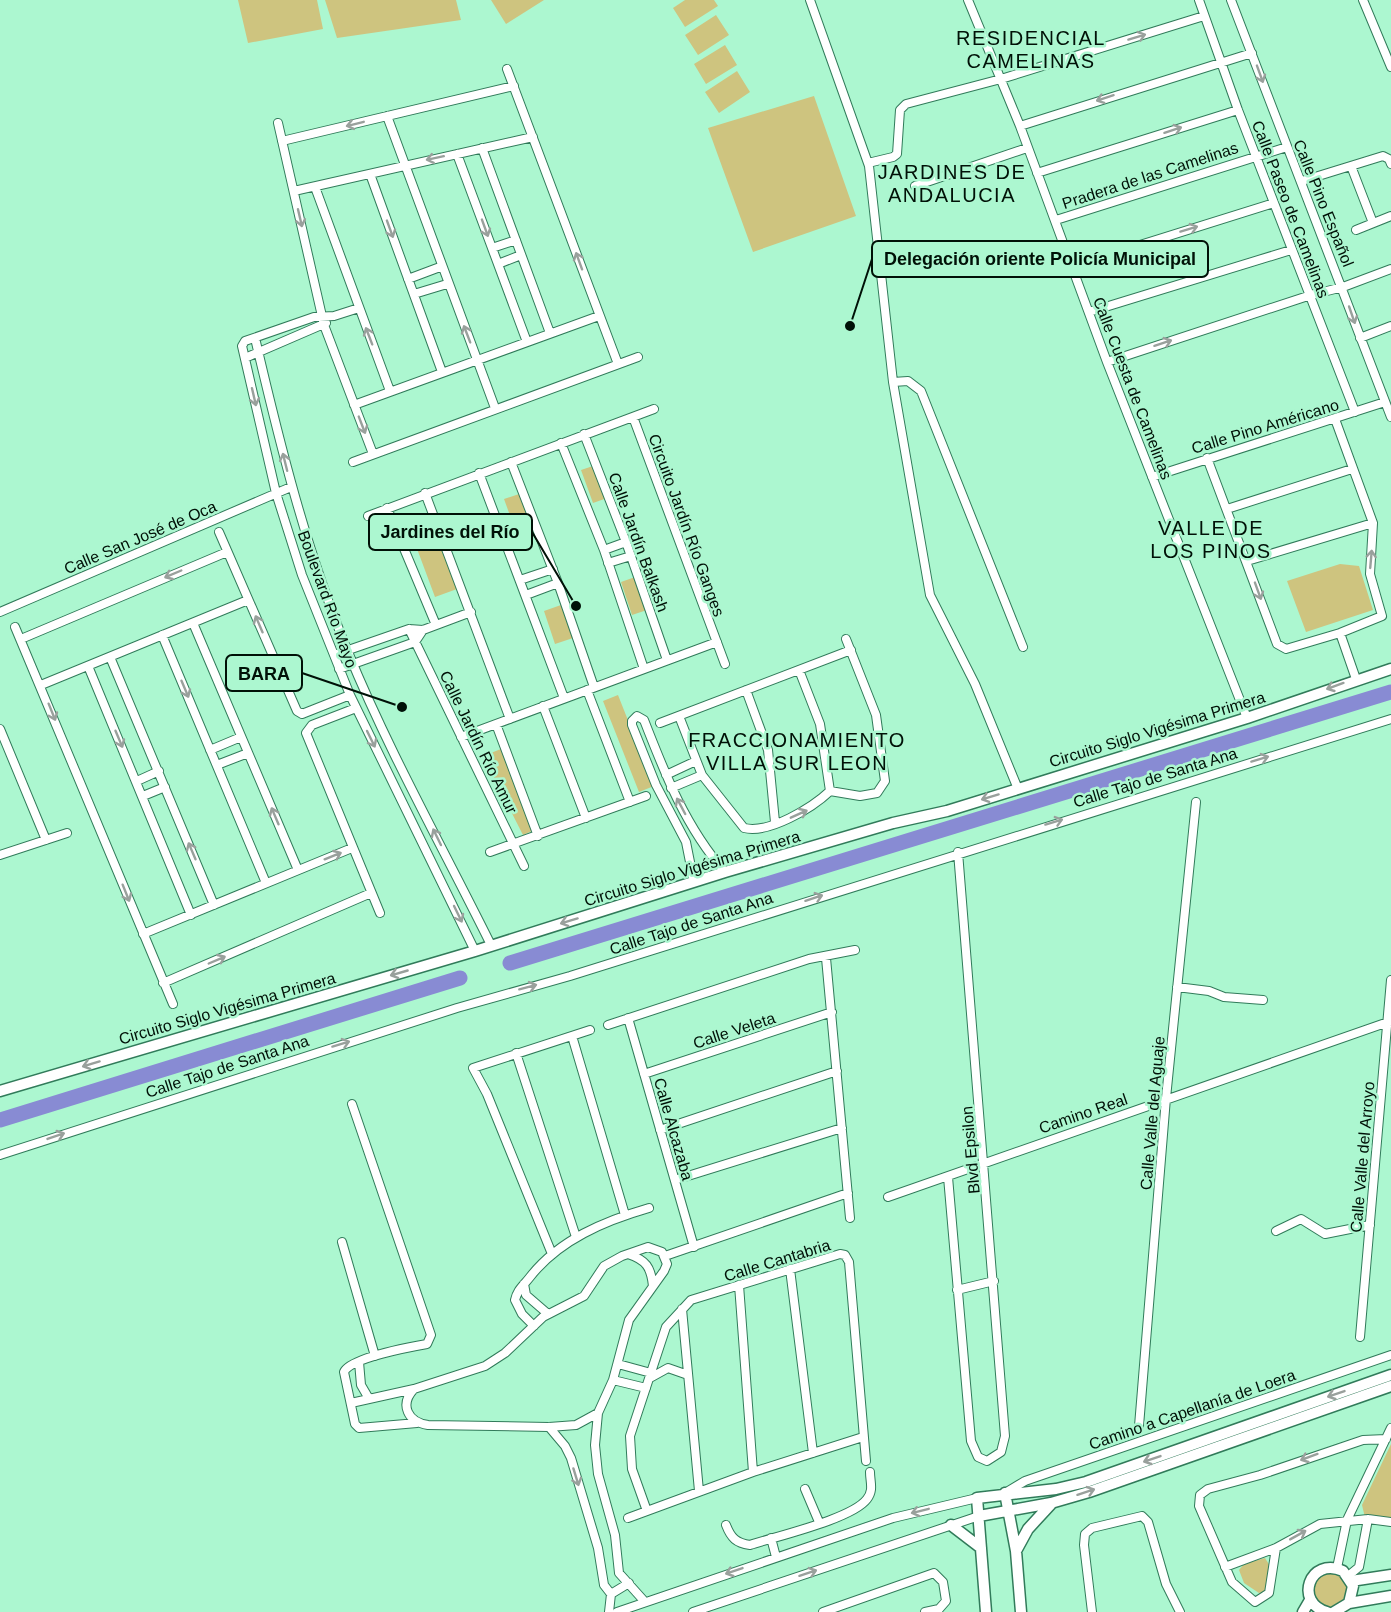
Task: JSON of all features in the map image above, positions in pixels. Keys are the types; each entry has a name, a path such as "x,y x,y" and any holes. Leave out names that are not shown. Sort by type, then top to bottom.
{"main road":[{"name":"Circuito Siglo Vigésima Primera","path":"0,1091 475,951 725,872 1018,789 1247,718 1356,679 1391,669"},
{"path":"987,1612 977,1498 1047,1490 1086,1482 1391,1375"},
{"path":"979,1516 1052,1503 1391,1386"},
{"path":"1005,1493 1016,1551 1021,1612"},
{"path":"1016,1551 1028,1529 1052,1503"},
{"path":"951,1526 981,1548"},
{"path":"1327,1612 1315,1606 1308,1593 1311,1579 1322,1569 1337,1569 1350,1578 1391,1575"},
{"path":"1349,1603 1353,1592 1350,1578"},
{"path":"1336,1612 1349,1603 1391,1596"},
{"path":"1303,1612 1311,1600"}],"street":[{"path":"810,0 868,163 893,382 930,595 975,684 1018,789"},
{"name":"Calle Cuesta de Camelinas","path":"968,0 1020,126 1107,362 1247,718"},
{"name":"Calle Paseo de Camelinas","path":"1199,0 1291,250 1311,295 1355,412"},
{"name":"Calle Pino Español","path":"1231,0 1391,417"},
{"path":"1364,0 1391,67"},
{"path":"868,163 897,154 900,110 903,106 1001,79 1204,16"},
{"path":"1020,126 1252,53"},
{"path":"507,69 618,364"},
{"path":"282,141 514,86"},
{"path":"1037,173 1238,110"},
{"path":"387,116 447,284 495,408"},
{"path":"278,123 324,321 373,454"},
{"path":"294,191 533,136"},
{"name":"Pradera de las Camelinas","path":"1056,220 1287,147"},
{"path":"482,148 550,333"},
{"path":"915,186 1027,148"},
{"path":"457,154 527,342"},
{"path":"1302,182 1383,156 1389,159 1391,164"},
{"path":"1351,166 1373,223"},
{"path":"370,174 442,372"},
{"path":"315,187 390,391"},
{"path":"1073,266 1274,202"},
{"path":"1356,230 1391,216"},
{"path":"492,248 516,240"},
{"path":"1089,312 1291,250"},
{"path":"498,264 521,255"},
{"path":"408,279 441,267"},
{"path":"1107,362 1311,295 1343,287 1391,269"},
{"path":"414,294 447,284"},
{"path":"245,357 258,353 334,316 359,308"},
{"path":"354,405 599,316"},
{"path":"255,339 314,317 324,321"},
{"path":"1360,338 1391,326"},
{"name":"Boulevard Río Mayo","path":"475,951 350,695 302,575 276,494 242,344 245,341 255,339 291,487 315,566 347,650 491,945"},
{"path":"352,462 638,357"},
{"path":"893,382 908,381 921,391 1023,647"},
{"name":"Calle Pino Américano","path":"1152,477 1385,402"},
{"name":"Circuito Jardín Río Ganges","path":"368,516 654,409"},
{"name":"Circuito Jardín Río Ganges","path":"633,417 725,664"},
{"path":"1207,458 1277,644 1281,648 1340,633 1382,616 1370,574 1373,523 1335,418"},
{"name":"Calle Jardín Balkash","path":"584,434 626,542 667,660"},
{"path":"561,443 604,550 644,669"},
{"path":"511,462 553,568 630,802"},
{"path":"1227,509 1353,469"},
{"path":"479,473 564,698"},
{"name":"Calle San José de Oca","path":"0,612 291,487"},
{"path":"425,494 510,719"},
{"path":"387,508 436,625"},
{"path":"1247,561 1373,523"},
{"path":"219,532 297,711 302,714 350,695"},
{"path":"604,550 626,542"},
{"path":"21,639 227,552"},
{"path":"608,563 631,556"},
{"path":"520,580 553,568"},
{"path":"526,595 558,583"},
{"path":"41,685 248,600"},
{"path":"333,655 409,629 423,630 471,612"},
{"path":"192,622 298,870"},
{"path":"15,627 173,1005"},
{"name":"Calle Jardín Río Amur","path":"409,629 524,866"},
{"path":"339,669 415,642 423,630"},
{"path":"1340,633 1356,679"},
{"path":"162,635 266,884"},
{"path":"679,716 702,775 744,828 755,829 805,812 830,791 866,796 877,793 884,786 885,773 879,729 846,639"},
{"name":"Circuito Jardín Río Ganges","path":"461,737 717,642"},
{"path":"660,723 850,650"},
{"path":"110,657 214,905"},
{"path":"88,666 191,915"},
{"path":"800,670 820,724 830,791"},
{"path":"746,690 768,750 775,822"},
{"path":"543,706 586,818"},
{"path":"356,708 312,725 306,733 380,914"},
{"path":"694,882 686,842 656,785 632,725 632,721 637,716 644,720 671,788 697,836 725,872"},
{"name":"Calle Tajo de Santa Ana","path":"0,1155 281,1063 570,976 958,852 1391,719"},
{"path":"496,724 538,836"},
{"path":"0,729 45,840"},
{"path":"210,750 241,737"},
{"path":"217,765 248,753"},
{"path":"666,775 696,761"},
{"path":"137,781 159,771"},
{"path":"671,788 702,775"},
{"path":"143,796 165,787"},
{"path":"490,852 646,796"},
{"name":"Calle Valle del Aguaje","path":"1139,1426 1166,1098 1196,802"},
{"path":"0,855 67,833"},
{"path":"686,842 697,836"},
{"path":"143,934 352,848"},
{"name":"Blvd Epsilon","path":"948,1177 967,1410 973,1450 978,1457 987,1461 993,1459 1004,1445 985,1161 958,852"},
{"path":"163,983 371,893"},
{"path":"608,1025 808,959 826,958 855,950"},
{"path":"826,958 850,1218"},
{"name":"Calle Valle del Arroyo","path":"1360,1337 1391,980"},
{"path":"1177,987 1209,991 1224,997 1263,1000"},
{"name":"Calle Veleta","path":"644,1074 832,1012"},
{"name":"Calle Alcazaba","path":"628,1018 694,1247"},
{"name":"Camino Real","path":"888,1197 948,1177 985,1161 1389,1022"},
{"path":"552,1254 487,1094 473,1068 590,1030"},
{"path":"572,1035 625,1215"},
{"path":"516,1053 576,1237"},
{"path":"660,1130 837,1071"},
{"path":"352,1104 431,1335 427,1344 375,1356 347,1366 344,1372 355,1424 359,1428 417,1423 549,1427 576,1425 598,1413"},
{"path":"675,1180 842,1128"},
{"path":"664,1256 848,1193"},
{"path":"534,1326 516,1305 518,1290 552,1254 576,1237 625,1215 649,1208"},
{"path":"1276,1231 1301,1219 1325,1234 1370,1225"},
{"path":"342,1242 375,1356"},
{"path":"351,1403 368,1397 414,1389 485,1366 505,1353 548,1314 584,1296 604,1266 628,1254 654,1247 664,1256 667,1264 629,1320 613,1380 598,1413 595,1445 598,1474 615,1534 619,1573 645,1602"},
{"path":"628,1254 648,1264 652,1271 653,1286"},
{"name":"Calle Cantabria","path":"647,1511 632,1469 629,1443 666,1327 691,1300 840,1254 848,1257 866,1461"},
{"path":"790,1269 813,1453"},
{"path":"957,1290 994,1281"},
{"path":"525,1283 526,1295 548,1314"},
{"path":"739,1285 753,1472"},
{"path":"682,1309 699,1491"},
{"name":"Camino a Capellanía de Loera","path":"1005,1493 1025,1480 1391,1355"},
{"path":"359,1362 361,1384 368,1397"},
{"path":"618,1364 650,1376 668,1368 688,1375"},
{"path":"613,1380 646,1388"},
{"path":"414,1389 406,1401 407,1412 417,1423"},
{"path":"549,1427 565,1446 571,1458 598,1548 604,1585 611,1594 609,1612"},
{"path":"1337,1569 1347,1520 1391,1428"},
{"path":"628,1518 753,1472 863,1437"},
{"path":"1276,1548 1269,1593 1260,1601 1252,1600 1232,1582 1199,1506 1200,1495 1204,1491 1260,1475 1363,1440 1386,1439"},
{"path":"726,1525 730,1537 739,1543 750,1545 855,1511 868,1497 872,1486 870,1472"},
{"path":"805,1489 819,1522"},
{"path":"617,1612 893,1518 977,1498"},
{"path":"693,1612 979,1516"},
{"path":"1092,1612 1084,1545 1085,1534 1092,1528 1142,1516 1148,1522 1176,1610"},
{"path":"1225,1567 1276,1548 1315,1526 1347,1520 1368,1519 1391,1522"},
{"path":"1350,1578 1359,1567 1368,1519"},
{"path":"771,1538 776,1557"},
{"path":"823,1612 934,1573 943,1582 946,1601 939,1609 925,1612"},
{"path":"611,1594 628,1583"}],"shaded area":[{"path":"238,0 317,0 323,29 248,43"},
{"path":"325,0 456,0 461,20 337,38"},
{"path":"491,0 544,0 506,24"},
{"path":"685,0 714,0 718,6 685,27 673,8"},
{"path":"716,15 729,35 698,55 685,35"},
{"path":"725,45 737,65 706,84 694,64"},
{"path":"737,71 750,92 719,113 705,92"},
{"path":"814,96 856,216 753,252 708,128"},
{"path":"599,464 610,497 593,503 581,470"},
{"path":"522,493 533,526 516,532 504,499"},
{"path":"429,514 457,589 435,597 407,522"},
{"path":"1340,564 1359,566 1373,610 1306,632 1287,581"},
{"path":"638,576 650,609 632,615 621,582"},
{"path":"561,605 573,638 555,644 544,611"},
{"path":"618,695 654,786 639,792 603,701"},
{"path":"501,749 532,831 523,835 483,756"},
{"path":"1391,1444 1391,1522 1366,1522 1362,1505"},
{"path":"1265,1558 1270,1566 1267,1591 1259,1593 1244,1583 1239,1570 1244,1564"},
{"path":"1331,1573 1343,1578 1348,1590 1343,1602 1331,1607 1319,1602 1314,1590 1319,1578"}],"waterway":[{"path":"510,963 1391,692"},
{"path":"0,1120 460,978"}],"place":[{"name":"Delegación oriente Policía Municipal","path":"850,326"},
{"name":"Jardines del Río","path":"576,606"},
{"name":"BARA","path":"402,707"}],"district":[{"name":"RESIDENCIAL CAMELINAS","path":"1031,50"},
{"name":"JARDINES DE ANDALUCIA","path":"952,184"},
{"name":"VALLE DE LOS PINOS","path":"1211,540"},
{"name":"FRACCIONAMIENTO VILLA SUR LEON","path":"797,752"}]}
